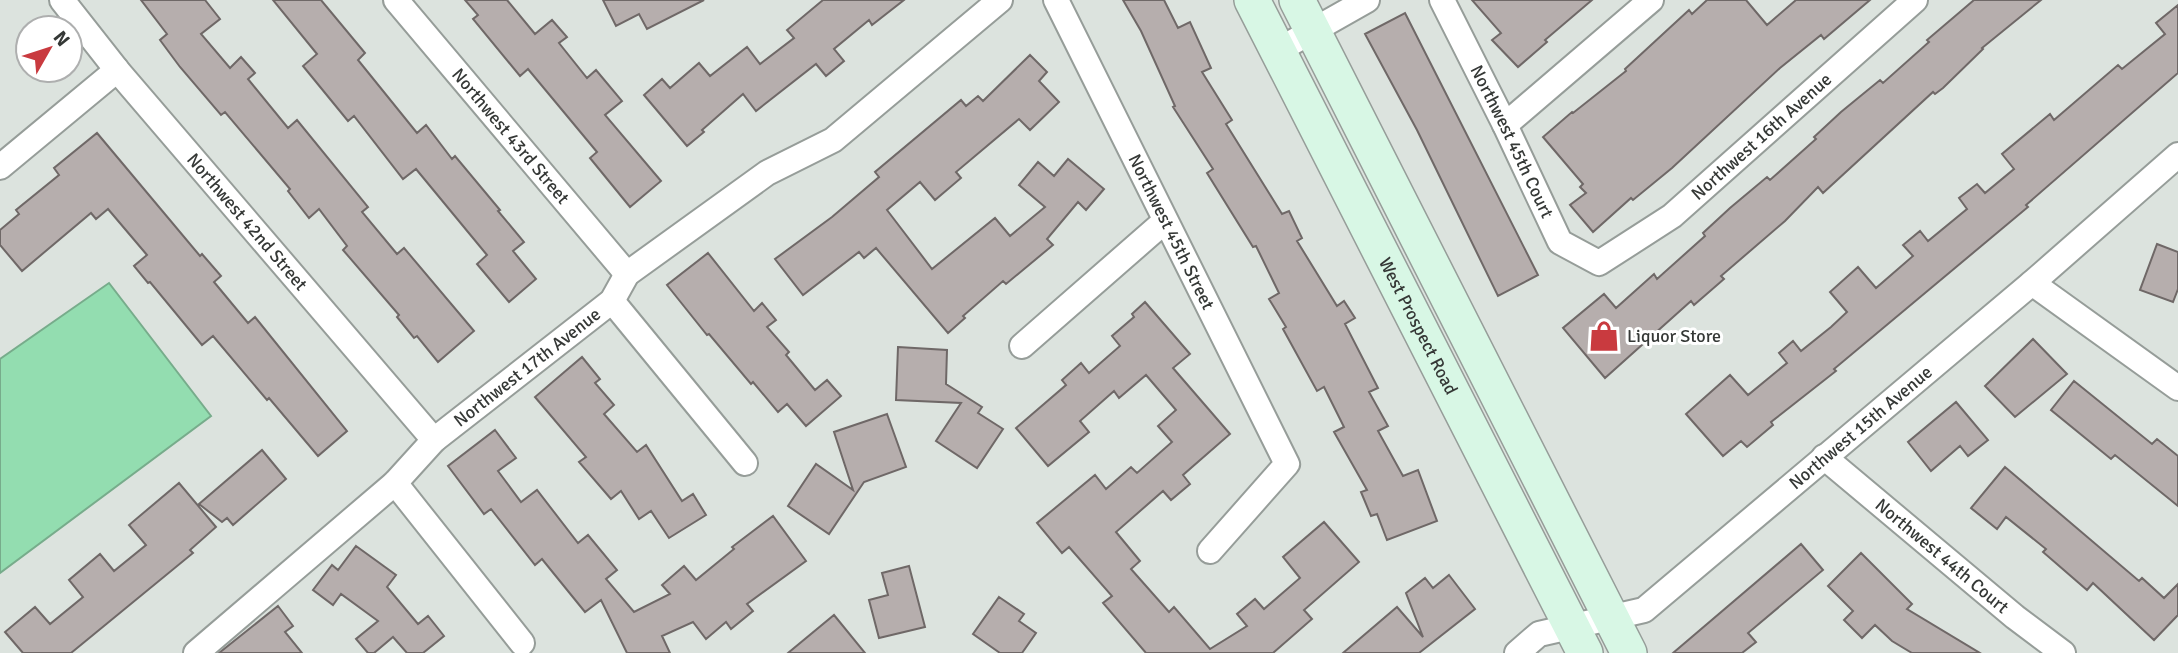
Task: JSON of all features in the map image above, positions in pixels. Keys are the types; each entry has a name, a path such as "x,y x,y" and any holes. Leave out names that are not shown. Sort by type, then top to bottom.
{"main road":[{"path":"1297,0 1629,653"},
{"name":"West Prospect Road","path":"1265,4 1278,51 1578,640"}],"street":[{"name":"Northwest 42nd Street","path":"62,0 117,70 434,440"},
{"name":"Northwest 43rd Street","path":"396,0 627,274"},
{"name":"Northwest 17th Avenue","path":"197,653 395,483 434,440 612,301 627,274 767,173 833,140 1000,0"},
{"name":"Northwest 45th Street","path":"1056,0 1287,464 1210,551"},
{"path":"1278,51 1367,0"},
{"name":"Northwest 45th Court","path":"1442,0 1560,242 1600,263"},
{"path":"1505,125 1651,0"},
{"name":"Northwest 16th Avenue","path":"1600,263 1672,216 1915,0"},
{"path":"0,167 117,70"},
{"name":"Northwest 15th Avenue","path":"1517,653 1539,634 1578,640 1611,617 1644,610 2032,283 2178,155"},
{"path":"1022,346 1165,221"},
{"path":"2032,283 2178,388"},
{"path":"612,301 745,463"},
{"name":"Northwest 44th Court","path":"1824,457 2015,617 2063,653"},
{"path":"395,483 522,643"}],"shaded area":[{"path":"109,283 211,416 0,573 0,359"}],"building":[{"path":"141,0 205,0 220,19 201,34 230,68 241,57 255,73 248,79 288,128 297,120 368,207 362,212 397,254 404,248 474,331 438,362 417,336 414,338 397,317 399,315 343,250 347,246 319,209 309,218 288,191 290,189 225,112 221,115 180,67 160,40 167,34"},
{"path":"273,0 321,0 365,53 358,60 417,133 426,125 452,159 455,156 500,210 498,211 524,242 513,251 536,279 509,302 477,264 487,255 416,169 403,179 354,116 348,121 303,66 317,54"},
{"path":"465,0 507,0 535,34 552,20 567,37 559,43 587,78 596,70 622,101 605,115 661,181 630,207 590,158 597,152 528,69 520,76 473,19 478,15"},
{"path":"603,0 704,0 647,29 639,14 616,26"},
{"path":"823,0 904,0 872,25 869,20 834,49 844,61 826,76 816,64 756,111 743,94 687,146 644,95 662,79 670,88 699,63 710,76 747,47 760,64 794,38 787,30"},
{"path":"1123,0 1164,0 1178,28 1190,22 1211,68 1202,72 1232,120 1226,124 1282,214 1289,211 1302,238 1297,241 1337,306 1344,301 1355,318 1345,324 1378,388 1369,392 1388,426 1378,431 1403,476 1418,470 1437,521 1387,540 1377,514 1371,516 1361,492 1367,490 1334,432 1344,427 1324,387 1317,391 1283,329 1286,327 1269,299 1279,293 1256,246 1253,247 1207,173 1213,169 1173,107 1175,106 1141,31"},
{"path":"1472,0 1592,0 1518,67 1492,40 1501,33"},
{"path":"1707,0 1746,0 1767,25 1796,0 1870,0 1824,39 1821,35 1780,68 1672,168 1633,200 1631,198 1593,232 1570,205 1586,193 1580,187 1583,184 1543,137 1626,71 1625,69 1689,10 1692,14"},
{"path":"1974,0 2041,0 1982,48 1943,88 1935,94 1933,92 1823,193 1818,187 1785,221 1721,276 1724,279 1694,305 1691,301 1605,378 1563,328 1604,294 1616,308 1654,274 1657,279 1705,236 1703,233 1730,208 1767,177 1770,180 1816,139 1814,137 1841,112 1880,80 1883,83 1929,42 1927,40"},
{"path":"2178,5 2178,73 2026,205 2028,207 1834,369 1836,371 1771,422 1773,425 1747,447 1741,441 1723,456 1686,414 1730,375 1748,395 1787,363 1779,353 1793,341 1801,351 1831,327 1847,312 1830,292 1858,267 1876,288 1913,256 1903,245 1920,231 1928,241 1967,209 1959,198 1977,184 1985,193 2014,169 2002,154 2050,114 2054,120 2118,65 2122,69 2165,34 2156,23"},
{"path":"1405,13 1538,275 1498,296 1417,130 1365,34"},
{"path":"1030,55 1047,72 1039,81 1059,102 1030,130 1019,119 956,172 961,178 935,200 920,182 887,210 932,269 995,218 1010,236 1045,207 1019,185 1038,162 1054,176 1068,159 1104,189 1086,210 1078,202 1047,239 1053,245 1006,284 1003,281 948,333 876,248 864,258 859,252 803,295 775,259 832,217 879,177 875,172 961,100 966,106 978,96 983,101"},
{"path":"97,133 200,256 202,254 221,276 214,282 248,323 255,317 347,431 318,456 213,336 202,345 150,282 148,283 134,266 147,255 108,209 96,219 91,213 22,271 0,245 0,230 19,214 16,210 59,175 54,168"},
{"path":"2157,244 2178,252 2178,289 2173,302 2140,290"},
{"path":"708,253 754,311 762,303 776,320 767,327 789,352 786,355 815,390 827,380 841,396 806,426 787,404 778,412 709,334 707,335 667,285"},
{"path":"1145,302 1190,354 1173,368 1230,434 1183,475 1190,484 1171,500 1163,491 1116,532 1140,561 1131,569 1169,612 1174,607 1210,649 1247,626 1237,614 1255,599 1264,609 1300,578 1283,557 1324,522 1359,562 1304,610 1312,619 1273,653 1146,653 1103,603 1112,596 1069,547 1062,553 1037,523 1095,475 1106,489 1131,467 1137,473 1172,442 1158,426 1176,410 1146,375 1119,398 1114,391 1080,421 1089,432 1048,466 1016,428 1066,385 1062,380 1081,363 1089,373 1120,346 1112,336 1134,317 1132,314"},
{"path":"2033,339 2067,374 2015,417 1985,386"},
{"path":"898,347 947,350 946,384 982,407 978,413 1003,429 977,468 936,441 961,403 896,400"},
{"path":"582,357 600,379 595,383 614,405 604,414 637,452 646,445 682,501 693,494 706,515 669,538 651,511 639,519 621,491 611,499 579,462 586,457 535,397"},
{"path":"2074,381 2152,444 2157,439 2178,456 2178,506 2115,455 2111,459 2051,410"},
{"path":"1956,402 1988,440 1968,456 1960,446 1931,471 1908,442"},
{"path":"887,414 906,467 864,482 829,534 788,506 816,464 853,490 834,432"},
{"path":"495,430 516,458 498,471 521,502 537,490 578,543 588,535 617,570 606,579 634,612 670,594 662,585 684,566 696,580 734,549 732,547 773,516 806,561 747,604 753,611 731,629 726,622 706,639 693,622 662,636 670,653 627,653 601,600 585,612 542,559 535,565 491,509 484,514 448,466"},
{"path":"262,450 286,479 233,525 227,518 222,522 199,504"},
{"path":"2005,467 2139,581 2142,578 2164,598 2178,584 2178,615 2154,640 2093,583 2087,590 2043,552 2046,549 2006,517 1997,529 1971,508"},
{"path":"179,483 216,527 190,550 193,553 71,653 23,653 5,632 35,607 50,624 83,597 69,580 100,554 114,571 146,545 129,525"},
{"path":"1801,544 1823,570 1748,633 1756,642 1742,653 1673,653"},
{"path":"356,546 396,575 387,587 418,624 428,616 444,636 423,653 407,653 393,637 374,653 368,653 356,639 378,621 341,594 333,605 313,590 332,565 338,570"},
{"path":"1861,553 1912,604 1907,609 1980,653 1912,653 1892,641 1875,625 1862,638 1844,620 1853,611 1828,586"},
{"path":"909,566 925,627 879,638 869,600 888,595 882,573"},
{"path":"1449,575 1475,609 1419,653 1343,653 1397,607 1423,637 1406,593 1425,578 1433,588"},
{"path":"999,597 1024,614 1019,621 1036,633 1022,653 1000,653 973,634"},
{"path":"278,606 293,626 285,632 302,653 219,653"},
{"path":"834,615 865,653 788,653"}],"place":[{"name":"Liquor Store","path":"1604,336"}]}
